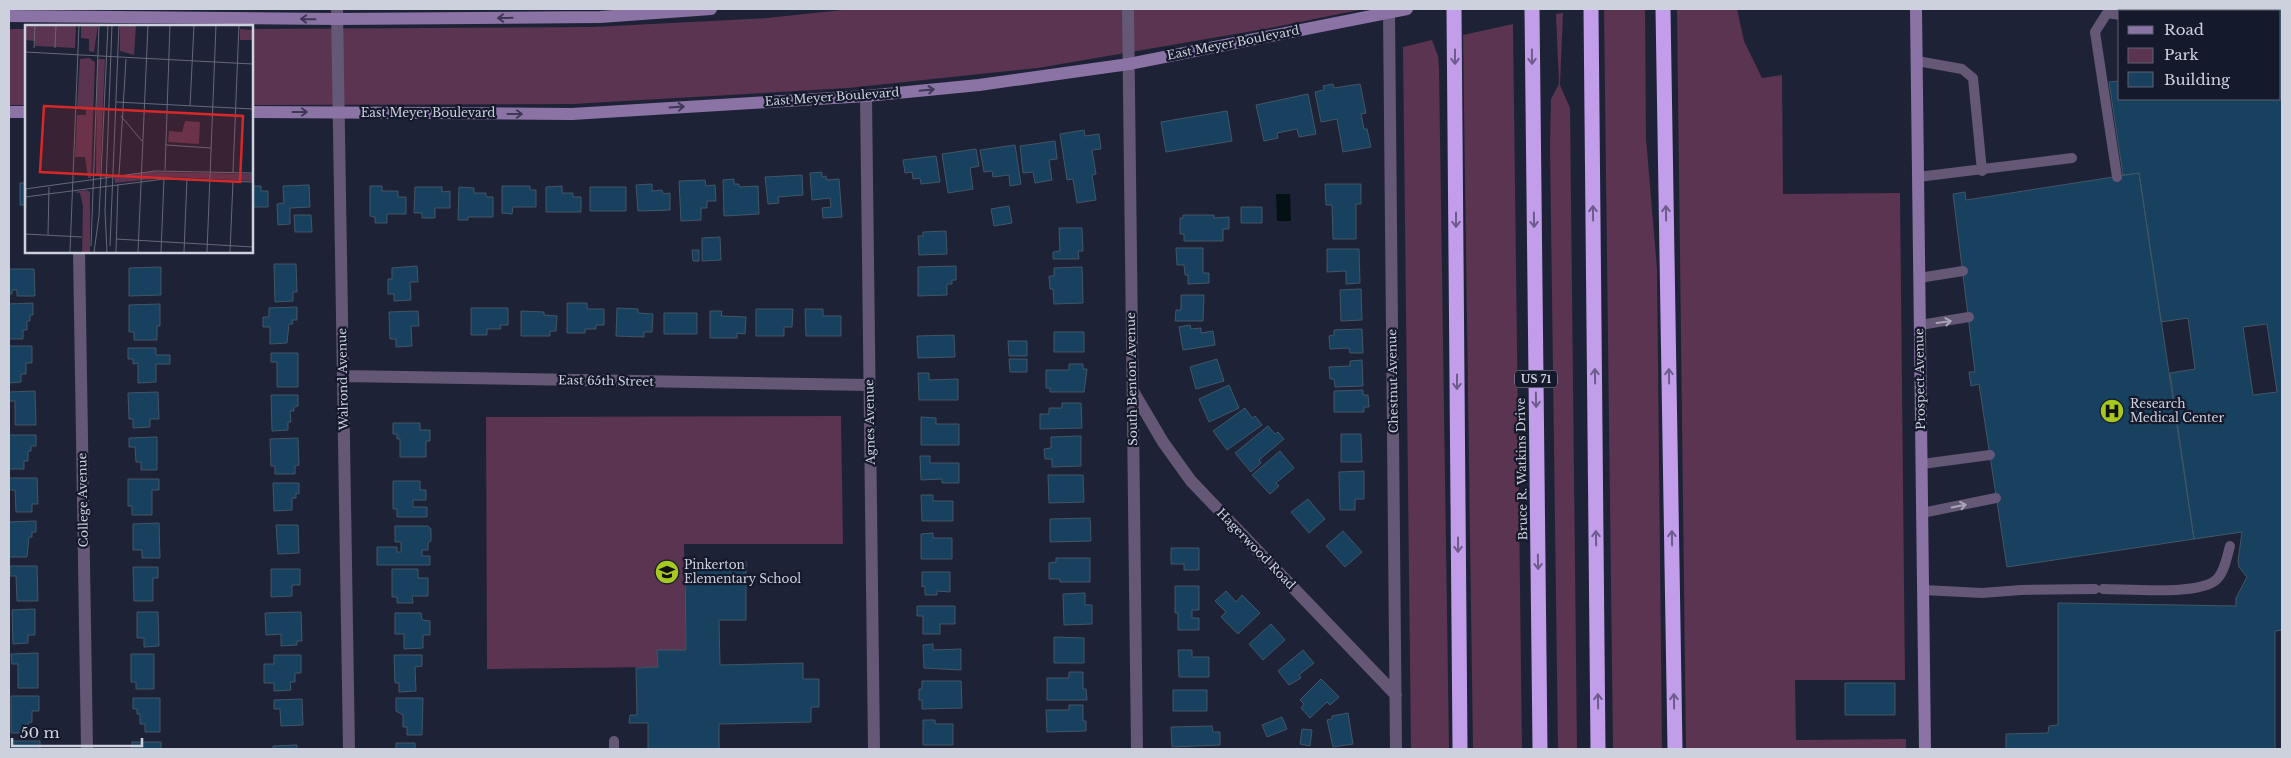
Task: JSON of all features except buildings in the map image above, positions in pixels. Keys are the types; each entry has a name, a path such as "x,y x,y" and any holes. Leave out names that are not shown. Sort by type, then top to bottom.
{"highway":[{"path":"1454,9 1460,749"},
{"name":"Bruce R. Watkins Drive","path":"1532,9 1540,749"},
{"path":"1591,9 1598,749"},
{"path":"1663,9 1675,749"}],"main road":[{"path":"9,16 75,12 337,14 600,13 711,9"},
{"name":"East Meyer Boulevard","path":"252,112 572,114 866,96 979,85 1129,64 1407,9"},
{"name":"Prospect Avenue","path":"1916,9 1925,749"},
{"path":"9,112 25,112"}],"street":[{"name":"South Benton Avenue","path":"1128,9 1137,749"},
{"name":"Chestnut Avenue","path":"1389,13 1396,749"},
{"name":"Walrond Avenue","path":"337,14 349,749"},
{"name":"Agnes Avenue","path":"866,96 874,749"},
{"name":"College Avenue","path":"79,252 87,749"},
{"name":"East 65th Street","path":"342,376 870,385"},
{"name":"Hagerwood Road","path":"1133,390 1164,442 1191,481 1396,695"}],"lane":[{"path":"2117,177 2095,32 2107,13 2118,15"},
{"path":"1916,61 1962,70 1973,78 1982,171"},
{"path":"1918,177 1982,171 2072,158"},
{"path":"1919,278 1963,271"},
{"path":"1920,325 1969,317"},
{"path":"1922,464 1990,455"},
{"path":"1922,513 1996,498"},
{"path":"1923,590 1982,593 2022,590 2187,590 2207,586 2218,578 2225,565 2230,546"}],"green space":[{"path":"852,9 1364,9 1270,28 1038,68 848,88 573,104 252,105 252,29 593,27 767,18"},
{"path":"1604,9 1645,9 1646,138 1657,269 1662,749 1613,749"},
{"path":"1677,9 1737,9 1744,41 1762,78 1782,75 1783,194 1900,193 1905,680 1795,680 1796,740 1906,739 1906,749 1686,749"},
{"path":"1563,13 1560,85 1570,108 1577,749 1558,749 1550,145 1551,99 1559,84 1556,14"},
{"path":"1513,24 1522,749 1473,749 1463,35"},
{"path":"9,29 25,29 25,105 9,105"},
{"path":"1432,40 1438,56 1439,68 1449,749 1411,749 1403,47"},
{"path":"841,416 843,544 684,544 686,650 658,650 658,667 487,669 486,417"}],"shaded area":[{"path":"1276,194 1290,194 1291,221 1277,221"}],"place":[{"name":"Research Medical Center","path":"2112,411"},
{"name":"Pinkerton Elementary School","path":"667,572"}]}
